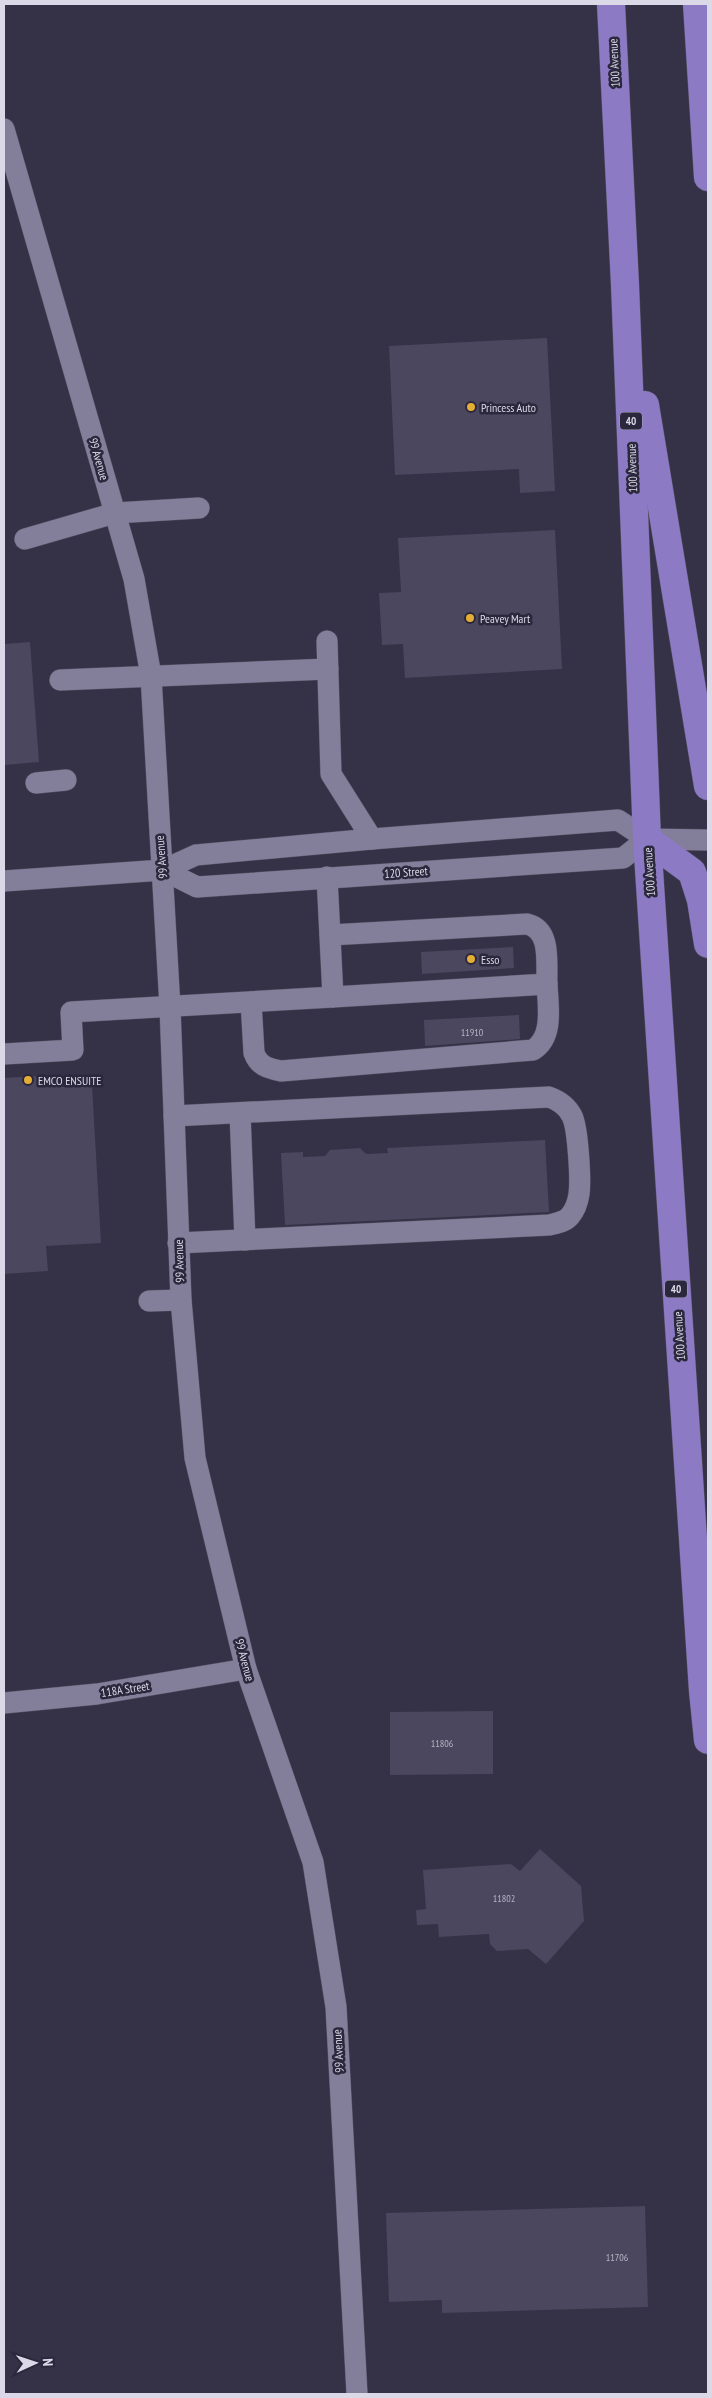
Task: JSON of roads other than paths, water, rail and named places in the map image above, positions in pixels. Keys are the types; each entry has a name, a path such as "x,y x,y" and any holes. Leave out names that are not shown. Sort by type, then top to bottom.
{"main road":[{"name":"100 Avenue","path":"611,4 625,285 647,839 702,1682 708,1740"},
{"path":"698,4 708,178"},
{"path":"625,285 708,786"},
{"path":"647,839 692,872 701,900 708,944"}],"street":[{"name":"99 Avenue","path":"4,129 8,161 134,579 151,676 170,1006 180,1300 195,1458 246,1669 313,1862 336,2007 357,2394"},
{"path":"25,539 115,513 200,508"},
{"path":"327,641 331,774 372,839"},
{"path":"60,680 328,668"},
{"path":"36,783 66,780"},
{"name":"120 Street","path":"4,880 163,870 196,854 618,820 647,839 623,858 198,886 163,870"},
{"path":"647,839 708,840"},
{"path":"327,877 333,997"},
{"path":"251,1002 254,1053 261,1065 280,1070 533,1050 545,1039 547,1030 548,984 543,933 536,926 527,924 330,935"},
{"path":"4,1054 72,1050 71,1012 548,984"},
{"path":"174,1116 549,1097 560,1100 573,1118 576,1130 579,1193 576,1207 570,1216 562,1222 549,1225 178,1243"},
{"path":"240,1113 245,1240"},
{"path":"149,1301 180,1300"},
{"name":"118A Street","path":"4,1704 97,1694 246,1669"}],"place":[{"name":"Princess Auto","path":"471,407"},
{"name":"Peavey Mart","path":"470,618"},
{"name":"Esso","path":"471,959"},
{"name":"EMCO ENSUITE","path":"28,1080"}]}
